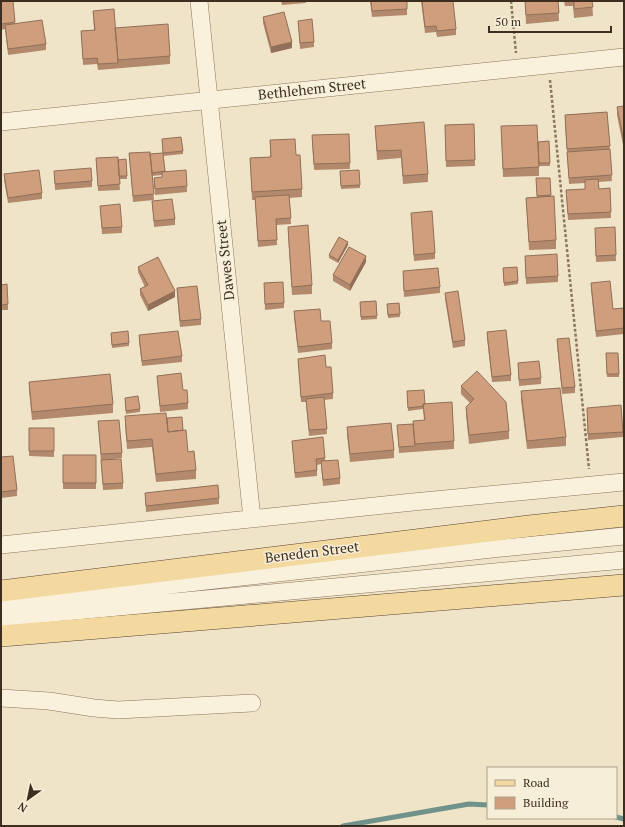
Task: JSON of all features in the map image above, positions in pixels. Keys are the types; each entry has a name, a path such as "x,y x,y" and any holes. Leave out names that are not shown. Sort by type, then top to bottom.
{"main road":[{"name":"Beneden Street","path":"1,591 529,526 624,516"},
{"path":"1,636 624,585"}],"street":[{"name":"Dawes Street","path":"199,1 252,519"},
{"name":"Bethlehem Street","path":"1,122 624,57"},
{"path":"1,545 421,501 624,482"},
{"path":"1,604 492,549 624,536"},
{"path":"1,618 624,560"},
{"path":"1,698 49,701 118,710 252,703"}],"path":[{"path":"511,1 517,67"},
{"path":"548,65 590,485"}],"building":[{"path":"1,1 13,1 15,22 1,24"},
{"path":"371,1 407,1 407,9 372,11"},
{"path":"422,1 453,1 456,29 437,31 436,26 425,27"},
{"path":"525,1 558,1 559,13 526,15"},
{"path":"574,1 592,1 593,7 574,9"},
{"path":"114,9 118,63 98,64 97,58 83,59 81,31 95,30 93,11"},
{"path":"284,12 292,42 271,47 263,17"},
{"path":"312,19 314,42 300,43 298,21"},
{"path":"42,20 46,44 8,49 5,25"},
{"path":"168,24 170,56 118,60 115,28"},
{"path":"624,106 624,142 617,107"},
{"path":"607,112 610,146 567,149 565,115"},
{"path":"424,122 428,174 403,176 401,150 377,151 375,126"},
{"path":"474,124 475,160 446,161 445,125"},
{"path":"537,125 539,167 503,169 501,126"},
{"path":"349,134 350,163 314,164 312,135"},
{"path":"181,137 183,151 163,153 162,139"},
{"path":"295,139 296,155 300,155 302,189 252,192 250,158 271,157 270,140"},
{"path":"549,141 550,163 539,163 538,142"},
{"path":"610,149 612,175 569,178 567,152"},
{"path":"150,152 154,194 133,196 129,153"},
{"path":"163,153 165,171 152,173 150,154"},
{"path":"118,157 120,184 98,186 96,158"},
{"path":"126,159 127,176 119,176 118,160"},
{"path":"91,168 92,181 55,184 54,171"},
{"path":"39,170 42,193 8,198 4,174"},
{"path":"186,170 187,186 155,189 154,178 162,177 162,172"},
{"path":"359,170 360,185 341,186 340,171"},
{"path":"536,178 550,178 551,195 537,196"},
{"path":"598,179 599,189 610,188 611,212 568,214 566,190 585,189 585,180"},
{"path":"289,195 291,218 276,219 277,240 258,241 255,197"},
{"path":"554,196 556,240 529,242 526,198"},
{"path":"172,199 175,219 154,221 152,201"},
{"path":"120,204 122,227 102,228 100,206"},
{"path":"432,211 435,253 414,255 411,213"},
{"path":"308,225 312,285 292,287 288,227"},
{"path":"615,227 616,255 596,256 595,228"},
{"path":"339,237 348,242 338,260 329,255"},
{"path":"349,247 366,256 350,285 333,275"},
{"path":"557,254 558,276 526,278 525,256"},
{"path":"158,257 175,291 148,305 140,289 148,285 138,267"},
{"path":"517,267 518,281 504,283 503,268"},
{"path":"438,268 440,287 404,291 403,271"},
{"path":"610,281 613,309 624,308 624,328 596,331 591,283"},
{"path":"283,282 284,303 265,304 264,283"},
{"path":"7,284 8,304 1,305 1,285"},
{"path":"197,286 201,319 180,321 177,288"},
{"path":"458,291 465,340 453,342 445,293"},
{"path":"376,301 377,316 361,317 360,302"},
{"path":"399,303 400,314 388,315 387,304"},
{"path":"320,309 321,321 330,321 332,343 298,347 294,311"},
{"path":"506,330 511,375 492,377 487,332"},
{"path":"128,331 129,343 112,345 111,333"},
{"path":"178,331 182,356 142,361 139,335"},
{"path":"569,338 575,387 562,388 557,339"},
{"path":"606,353 618,353 619,374 607,374"},
{"path":"325,355 326,367 331,367 333,393 301,397 298,359"},
{"path":"539,361 541,378 519,380 518,363"},
{"path":"477,371 506,402 509,431 469,435 466,407 474,399 461,386"},
{"path":"181,373 183,390 187,390 188,403 160,406 157,376"},
{"path":"110,374 113,404 32,412 29,382"},
{"path":"560,388 566,437 527,441 521,391"},
{"path":"424,390 424,406 408,408 407,391"},
{"path":"138,396 140,409 126,411 125,398"},
{"path":"324,397 327,429 309,430 306,399"},
{"path":"452,402 454,441 415,444 413,421 425,420 423,404"},
{"path":"621,405 623,432 588,434 587,408"},
{"path":"166,413 168,432 186,430 188,452 194,451 196,470 156,474 152,439 127,441 125,416"},
{"path":"182,417 183,430 168,432 167,418"},
{"path":"119,420 122,453 101,454 98,421"},
{"path":"391,423 394,450 350,454 347,427"},
{"path":"413,424 415,446 399,447 397,425"},
{"path":"29,428 54,428 54,451 29,451"},
{"path":"323,437 325,458 316,459 317,470 295,473 292,441"},
{"path":"63,455 96,455 96,483 63,483"},
{"path":"13,456 17,490 1,492 1,457"},
{"path":"121,459 123,483 103,484 101,460"},
{"path":"338,460 340,478 323,480 321,461"},
{"path":"218,485 219,498 146,506 145,493"}],"waterway":[{"path":"343,826 469,804 487,805"},
{"path":"617,817 624,819"}]}
